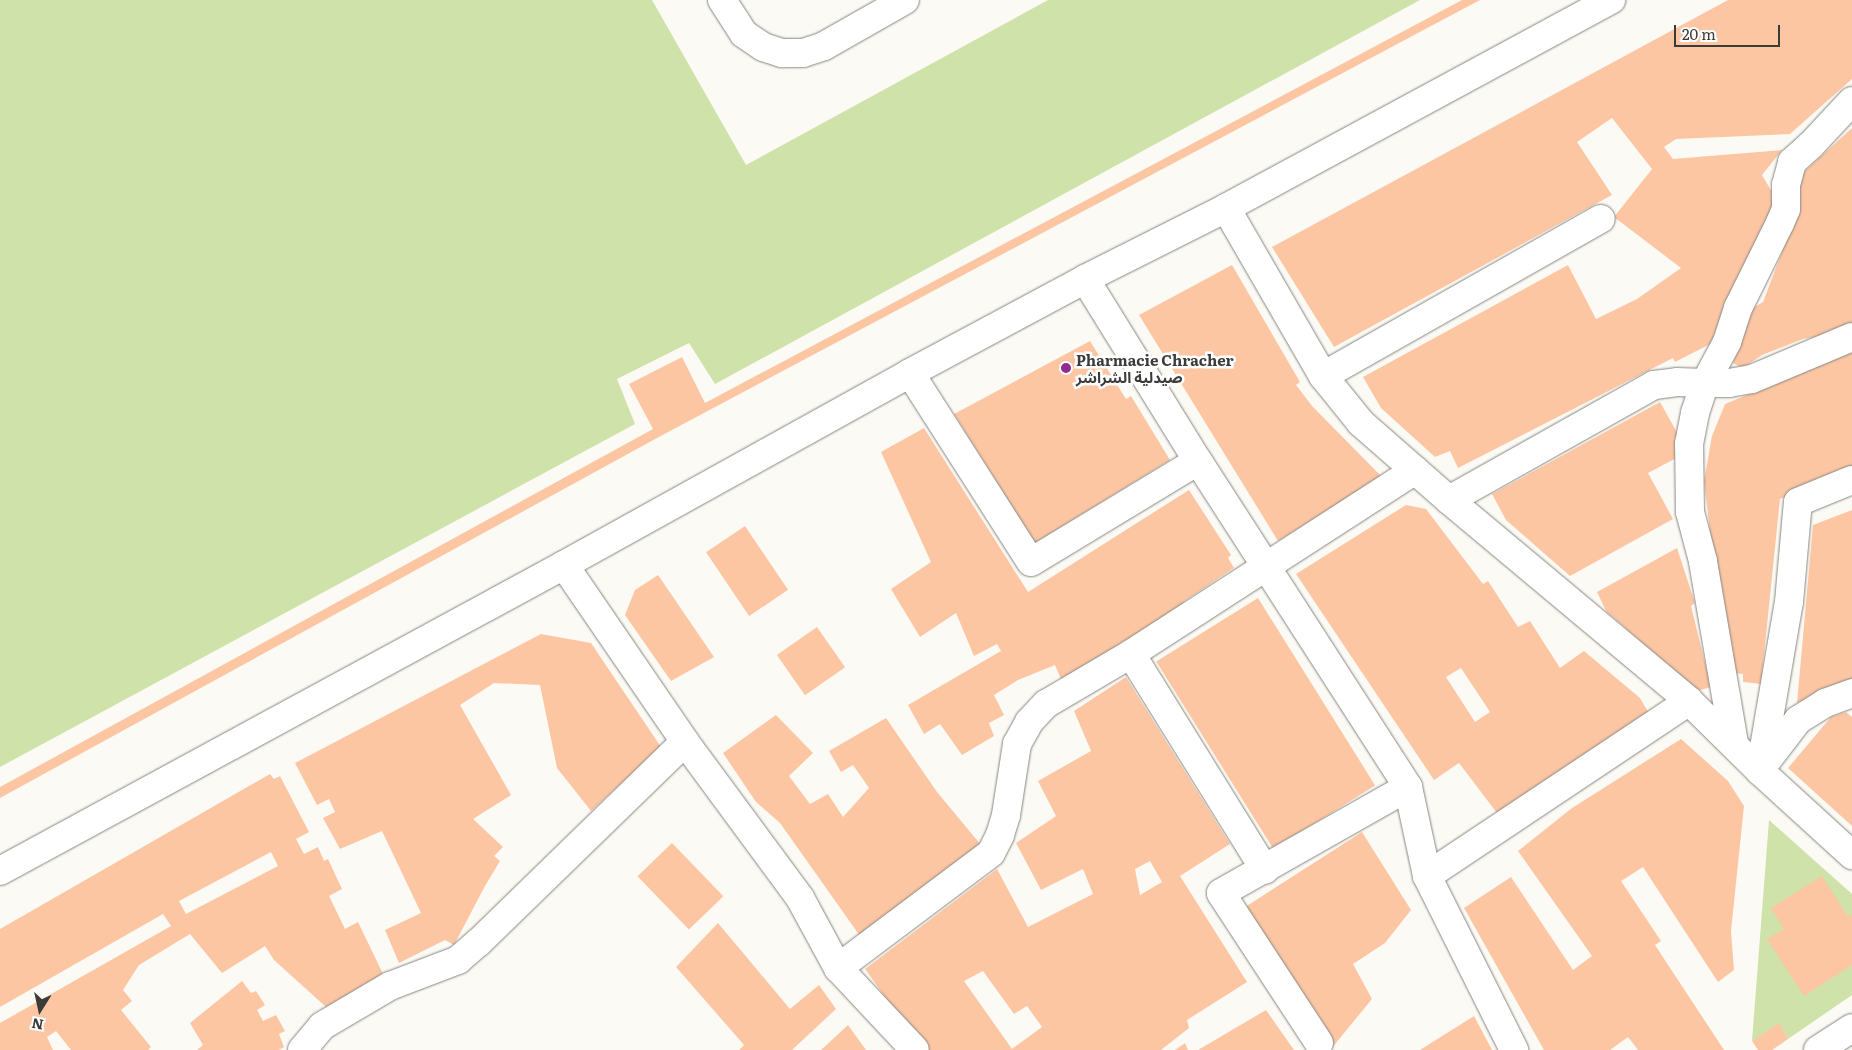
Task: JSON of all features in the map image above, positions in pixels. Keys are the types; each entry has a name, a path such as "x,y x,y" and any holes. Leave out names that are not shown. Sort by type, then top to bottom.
{"street":[{"path":"722,0 744,34 763,47 782,53 803,53 824,46 905,0"},
{"path":"0,870 564,565 1085,279 1226,208 1611,0"},
{"path":"1734,743 1703,561 1690,512 1689,444 1704,383 1727,342 1738,308 1786,210 1786,184 1792,162 1811,145 1852,101"},
{"path":"1226,208 1323,376 1361,423 1449,500 1689,701 1852,855"},
{"path":"1323,376 1601,219"},
{"path":"1085,279 1198,462 1408,788 1427,876 1514,1050"},
{"path":"1449,500 1654,385 1677,382 1729,383 1752,379 1852,337"},
{"path":"910,374 1031,562 1198,462"},
{"path":"838,968 991,853 1000,835 1006,815 1017,744 1029,722 1046,704 1131,654 1414,470"},
{"path":"1760,770 1789,602 1798,502 1852,480"},
{"path":"564,565 685,742 800,898 838,968 915,1050"},
{"path":"1131,654 1265,870"},
{"path":"1760,770 1798,720 1825,703 1852,692"},
{"path":"1427,876 1689,701"},
{"path":"302,1050 322,1026 382,991 458,960 685,742"},
{"path":"1319,1043 1221,893 1408,788"},
{"path":"1818,1050 1852,1028"}],"green space":[{"path":"0,0 652,0 746,165 1048,0 1420,0 715,384 689,343 617,379 635,424 0,767"},
{"path":"1769,820 1852,894 1852,995 1788,1039 1779,1024 1752,1041"}],"building":[{"path":"1462,0 1480,0 657,438 0,798 0,787 653,429 629,384 682,357 705,403"},
{"path":"1728,0 1852,0 1852,79 1790,134 1676,139 1664,147 1673,159 1782,150 1762,175 1779,204 1718,340 1675,362 1673,358 1458,468 1450,451 1435,457 1381,408 1363,377 1568,265 1596,319 1637,299 1681,268 1614,217 1652,169 1612,118 1577,142 1612,195 1334,347 1272,247"},
{"path":"1852,128 1852,324 1827,335 1803,339 1762,355 1743,368 1733,363 1750,310 1763,302 1795,218 1795,185 1806,170"},
{"path":"1232,265 1300,382 1296,385 1313,407 1382,477 1278,541 1139,315"},
{"path":"1090,341 1126,399 1131,396 1170,460 1035,543 954,414"},
{"path":"1852,351 1852,469 1780,499 1761,684 1743,682 1743,674 1727,672 1704,481 1712,436 1725,404"},
{"path":"1660,402 1679,436 1674,438 1682,455 1648,473 1673,519 1570,576 1506,520 1492,494"},
{"path":"924,428 1028,592 1189,490 1231,555 1228,558 1234,568 1183,602 1186,606 1061,679 1055,665 1018,680 994,695 1004,715 989,723 994,736 962,755 940,724 924,734 908,705 1001,651 997,644 974,656 956,613 920,637 891,589 931,562 881,452"},
{"path":"1406,505 1426,509 1483,584 1488,581 1518,627 1530,621 1560,668 1584,651 1640,698 1651,717 1497,813 1459,763 1434,780 1296,574","holes":["1461,668 1490,712 1475,722 1446,677"]},
{"path":"1852,510 1852,680 1797,703 1813,525"},
{"path":"745,526 788,590 749,616 706,552"},
{"path":"1677,548 1695,603 1691,606 1711,687 1697,691 1606,611 1597,592"},
{"path":"658,575 714,657 671,681 625,615 635,590"},
{"path":"1258,598 1375,785 1273,849 1156,662"},
{"path":"817,627 845,667 805,695 777,655"},
{"path":"541,634 591,643 661,747 591,811 557,768 540,685 494,683 460,705 511,795 473,819 503,847 494,856 500,861 454,945 445,940 399,963 385,930 421,913 382,831 340,849 323,818 335,812 329,799 317,805 295,763"},
{"path":"1126,677 1230,844 1180,876 1247,982 1187,1020 1189,1028 1161,1050 923,1050 865,969 997,869 1028,927 1093,894 1083,869 1041,890 1016,843 1056,816 1038,781 1091,751 1074,711","holes":["1150,861 1162,882 1140,895 1135,869","983,971 1014,1014 1027,1006 1042,1027 1012,1049 964,981"]},
{"path":"1846,712 1852,717 1852,826 1788,768 1831,717"},
{"path":"776,715 813,753 789,776 810,804 828,794 843,817 869,788 853,765 841,772 829,751 886,718 937,792 981,845 860,936 780,823 756,802 723,753"},
{"path":"1681,739 1728,781 1744,806 1731,931 1734,970 1718,982 1643,867 1621,881 1661,941 1655,945 1724,1050 1638,1050 1628,1037 1610,1050 1544,1050 1464,908 1511,877 1573,970 1592,956 1518,851 1572,808"},
{"path":"270,774 274,779 280,776 309,832 296,839 304,854 318,847 324,861 328,859 342,889 329,896 345,929 358,922 383,974 326,1007 274,960 265,946 222,973 190,934 139,965 123,990 132,1001 121,1010 151,1047 148,1050 71,1050 56,1031 47,1037 53,1050 0,1050 0,1023 171,926 163,914 0,1007 0,929","holes":["271,852 278,866 186,914 179,901"]},
{"path":"1362,832 1411,910 1385,943 1353,964 1372,999 1331,1049 1242,909"},
{"path":"672,843 723,896 689,930 637,876"},
{"path":"1822,876 1848,917 1852,914 1852,965 1804,996 1767,939 1784,929 1771,908"},
{"path":"718,923 790,1009 819,985 836,1009 792,1050 739,1050 744,1045 676,967"},
{"path":"242,981 251,993 256,991 265,1005 257,1010 263,1021 276,1015 285,1031 279,1034 284,1047 279,1050 197,1050 203,1045 190,1023"},
{"path":"1266,1010 1294,1050 1198,1050"},
{"path":"1474,1016 1492,1050 1420,1050"},
{"path":"1779,1023 1788,1039 1772,1050 1758,1050 1752,1041"},
{"path":"848,1025 866,1050 821,1050"},
{"path":"1185,1043 1188,1050 1175,1050"}],"place":[{"name":"Pharmacie Chracher صيدلية الشراشر","path":"1066,368"}]}
